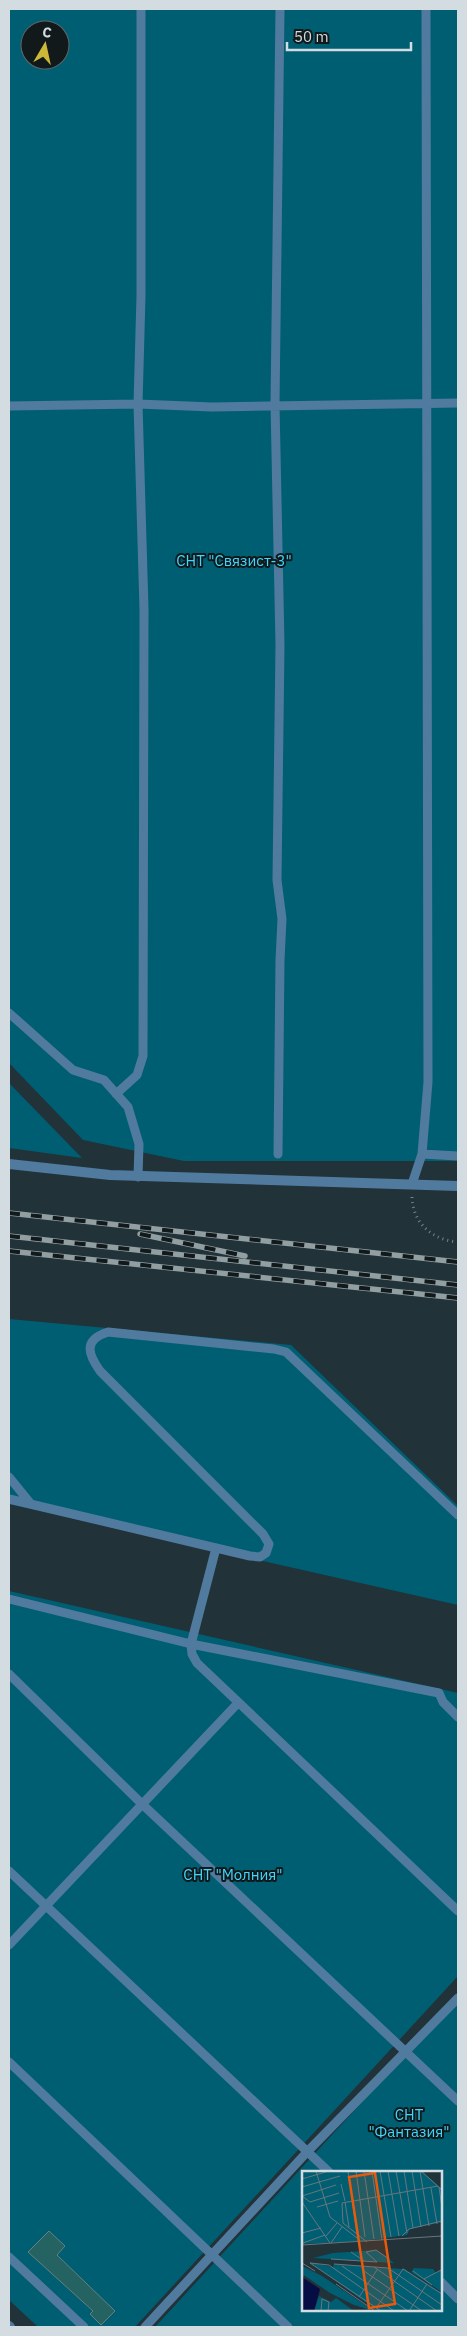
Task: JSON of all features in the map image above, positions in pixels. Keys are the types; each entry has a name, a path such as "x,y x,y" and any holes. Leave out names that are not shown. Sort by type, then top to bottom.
{"street":[{"path":"9,1164 138,1176 458,1186"}],"lane":[{"path":"116,1094 137,1075 143,1056 144,609 138,404 141,296 141,9"},
{"path":"278,1154 282,919 277,880 280,646 275,404 280,9"},
{"path":"412,1184 422,1154 428,1082 426,9"},
{"path":"9,406 138,404 212,407 428,401 458,403"},
{"path":"9,1013 72,1070 104,1080 128,1107 139,1144 138,1176"},
{"path":"422,1154 458,1156"},
{"path":"9,1499 216,1548 260,1557 266,1553 269,1544 263,1534 100,1371 90,1356 90,1345 97,1336 108,1332 274,1348 286,1352 458,1515"},
{"path":"9,1477 31,1504"},
{"path":"216,1548 191,1644 192,1654 197,1663 458,1911"},
{"path":"9,1600 191,1644 439,1693 443,1702 458,1717"},
{"path":"9,1674 142,1804 458,2101"},
{"path":"9,1945 238,1703"},
{"path":"9,1871 328,2171"},
{"path":"145,2327 308,2151 458,1998"},
{"path":"9,2062 288,2327"},
{"path":"9,2256 84,2327"},
{"path":"442,2283 458,2299"}],"path":[{"path":"412,1184 413,1204 418,1220 430,1234 458,1242"}],"green space":[{"name":"СНТ \"Связист-3\"","path":"9,9 458,9 458,1161 184,1161 83,1140 9,1063"},
{"path":"9,1083 82,1158 9,1148"},
{"path":"9,1319 291,1345 458,1506 458,1605 9,1504"},
{"name":"СНТ \"Молния\"","path":"9,1591 458,1693 458,1976 135,2327 38,2327 9,2300"},
{"name":"СНТ \"Фантазия\"","path":"458,1998 458,2327 155,2327"}],"building":[{"path":"49,2231 65,2246 57,2255 115,2311 101,2325 90,2314 93,2311 28,2252"}],"railway":[{"path":"9,1213 458,1262"},
{"path":"140,1234 245,1256"},
{"path":"9,1236 458,1285"},
{"path":"9,1251 458,1298"}]}
